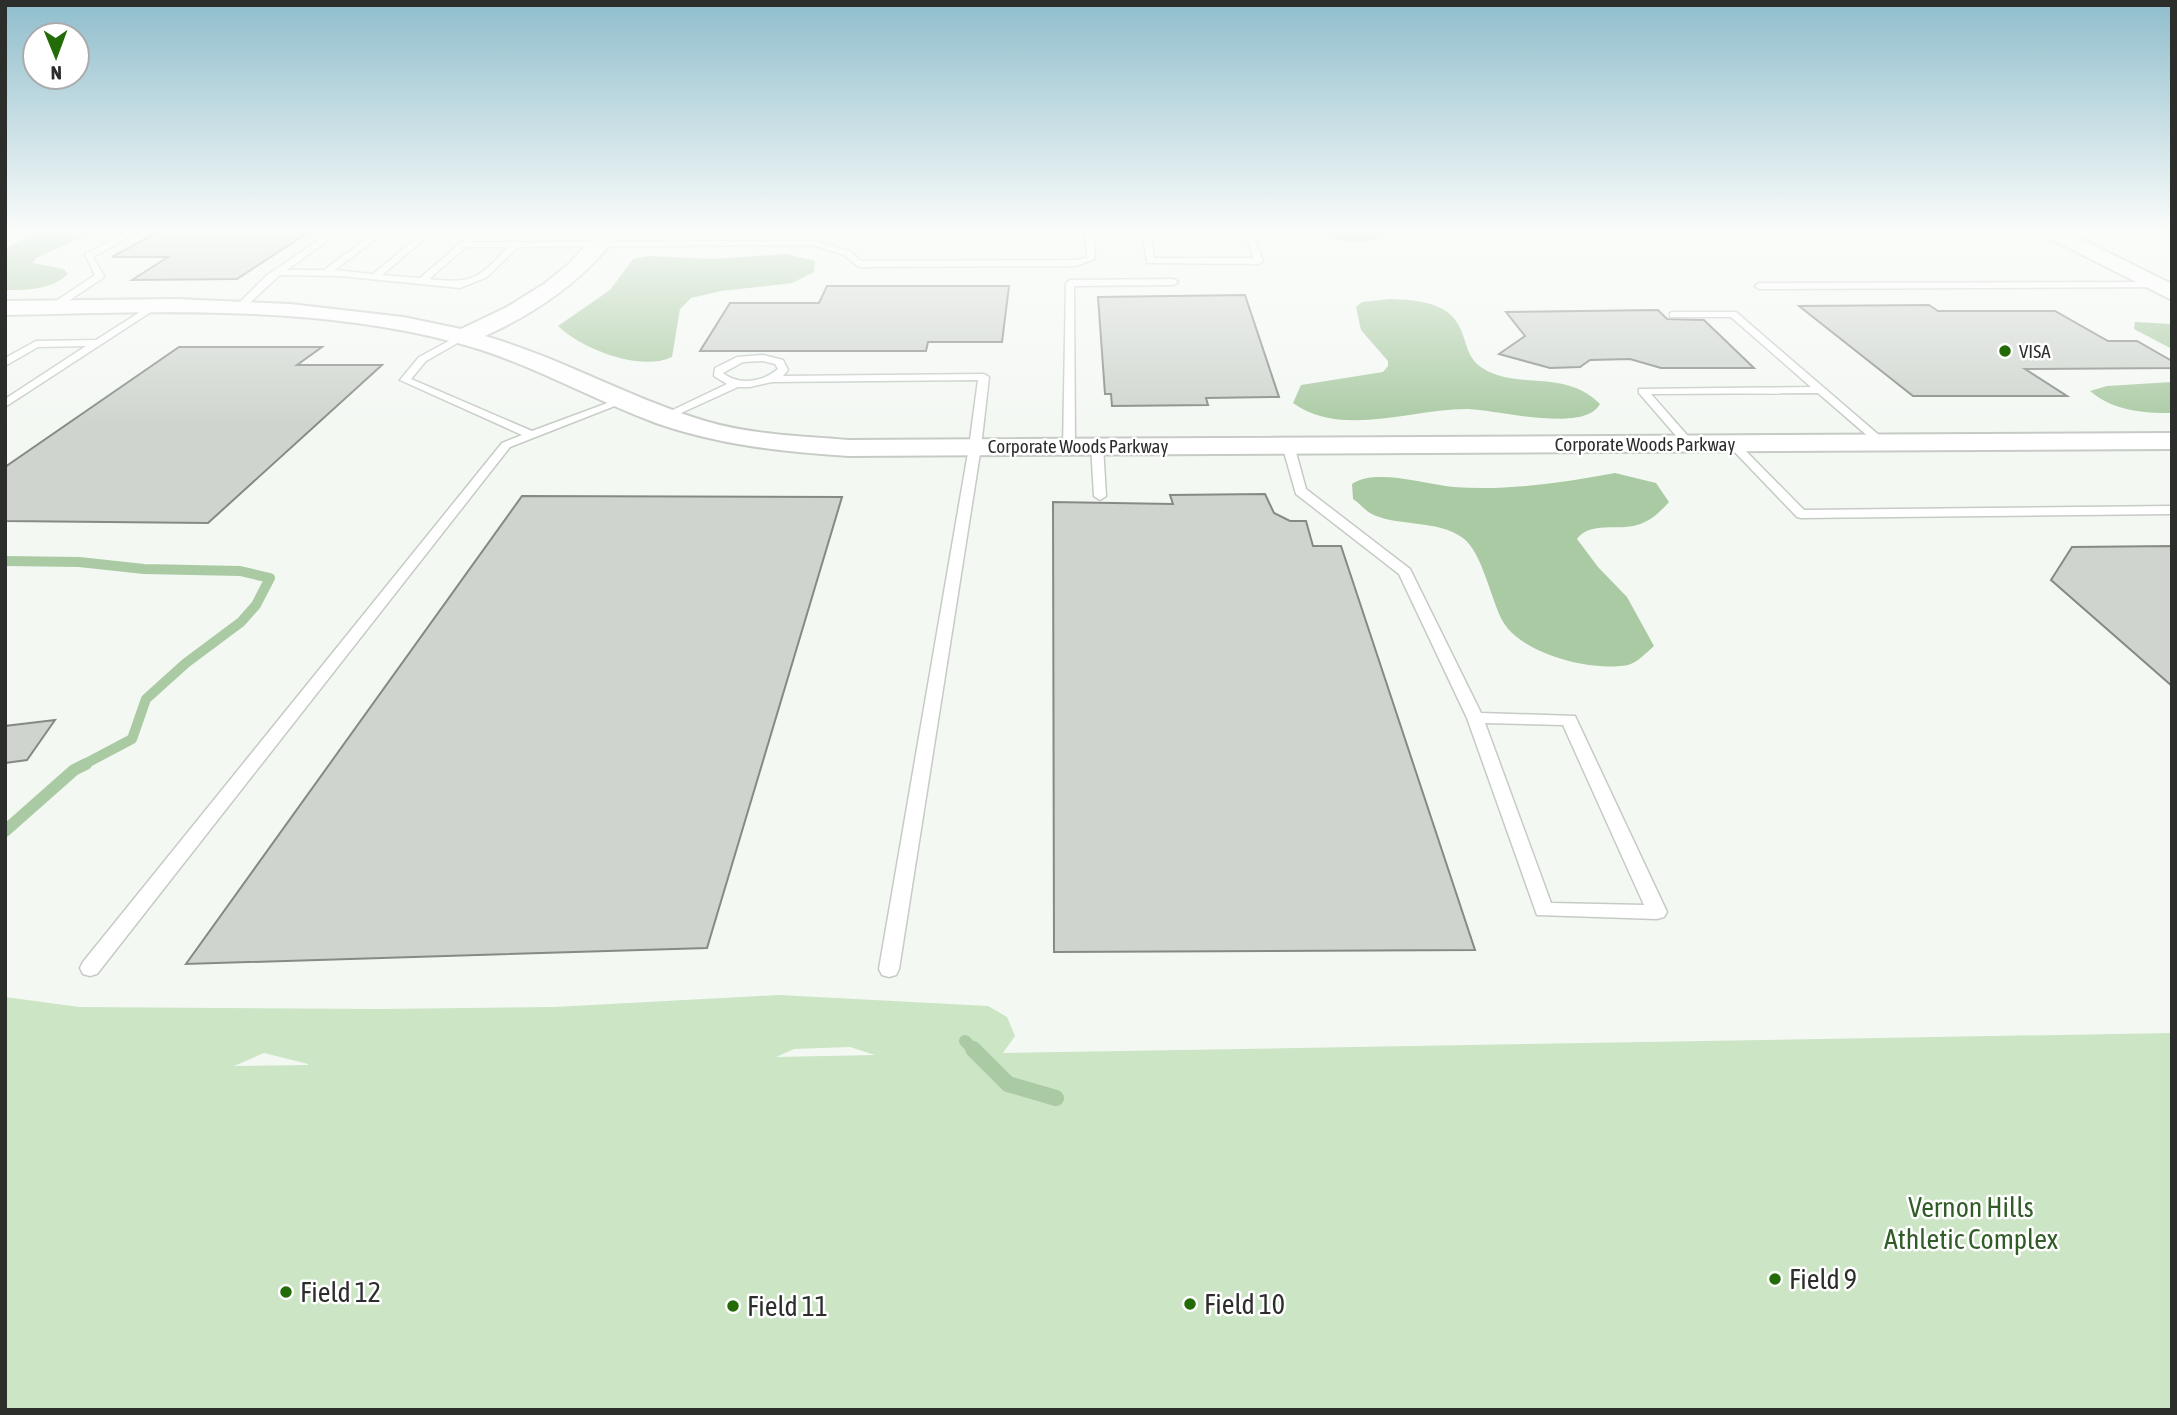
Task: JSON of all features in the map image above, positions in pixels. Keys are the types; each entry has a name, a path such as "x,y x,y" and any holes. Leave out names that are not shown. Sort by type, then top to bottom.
{"street":[{"path":"463,337 500,321 544,294"},
{"name":"Corporate Woods Parkway","path":"5,308 239,308 383,320 463,337 501,349 664,417 724,435 792,444 849,447 1069,447 2172,441"}],"lane":[{"path":"53,307 73,294"},
{"path":"239,308 254,294"},
{"path":"1069,447 1070,294"},
{"path":"5,404 154,306"},
{"path":"1673,315 1733,314 1881,442"},
{"path":"463,337 430,352 410,369 405,380 531,435"},
{"path":"5,363 36,344 96,343"},
{"path":"771,379 783,370 779,362 763,358 741,359 723,365 718,374 727,382 737,383 771,379 984,377 975,447 889,969"},
{"path":"664,417 737,383"},
{"path":"1688,443 1643,391 1820,390"},
{"path":"90,968 506,445 625,400"},
{"path":"1732,443 1801,514 2172,510"},
{"path":"1288,445 1300,491 1405,572 1475,718 1544,910 1657,912 1569,720 1475,718"},
{"path":"1097,446 1100,496"}],"green space":[{"name":"Vernon Hills Athletic Complex","path":"779,995 988,1006 1007,1017 1015,1036 1003,1053 2172,1033 2172,1410 5,1410 5,997 79,1007 554,1007","holes":["850,1047 875,1055 776,1057 794,1049","264,1053 308,1064 308,1065 234,1066"]}],"shaded area":[{"path":"604,294 708,294 691,298 680,309 672,357 659,361 644,362 612,356 581,343 558,326"},
{"path":"1390,299 1428,303 1452,316 1473,360 1484,369 1512,378 1572,387 1587,393 1600,404 1591,413 1558,419 1466,409 1354,420 1333,419 1312,413 1293,403 1301,385 1383,372 1388,361 1361,330 1356,307 1362,302"},
{"path":"2135,322 2172,324 2172,349 2134,329"},
{"path":"2172,382 2172,413 2119,407 2090,391 2107,386"},
{"path":"1615,473 1656,483 1669,502 1642,523 1630,527 1597,528 1583,533 1577,539 1598,567 1627,597 1654,646 1628,665 1596,666 1577,663 1540,651 1524,642 1511,632 1502,620 1476,554 1463,538 1441,528 1380,517 1370,513 1353,499 1352,484 1374,477 1401,478 1453,487 1494,488 1555,483"}],"building":[{"path":"823,294 1008,294 1002,342 928,342 926,351 700,351 730,303 819,303"},
{"path":"1245,295 1279,397 1206,398 1208,405 1112,406 1111,394 1105,394 1098,297"},
{"name":"VISA","path":"1929,305 1938,311 2055,311 2108,341 2137,341 2172,361 2172,368 2025,369 2067,396 1913,396 1799,306"},
{"path":"1658,310 1667,319 1704,320 1754,368 1661,368 1630,359 1590,360 1580,367 1550,368 1499,354 1525,336 1506,312"},
{"path":"179,347 322,347 297,365 382,365 208,523 5,521 5,467"},
{"path":"1265,494 1274,513 1290,521 1306,521 1313,546 1341,546 1475,950 1054,952 1053,502 1173,504 1170,495"},
{"path":"522,496 842,497 707,948 186,964"},
{"path":"2172,546 2172,686 2051,580 2072,547"},
{"path":"55,720 27,760 5,763 5,726"}],"waterway":[{"path":"5,561 79,562 144,569 240,571 270,578 256,605 241,622 186,663 146,699 132,739 83,765"},
{"path":"5,831 74,770 86,764"},
{"path":"965,1041 1008,1084 1056,1098"}],"place":[{"name":"VISA","path":"2005,351"},
{"name":"Field 9","path":"1775,1279"},
{"name":"Field 12","path":"286,1292"},
{"name":"Field 10","path":"1190,1304"},
{"name":"Field 11","path":"733,1306"}]}
